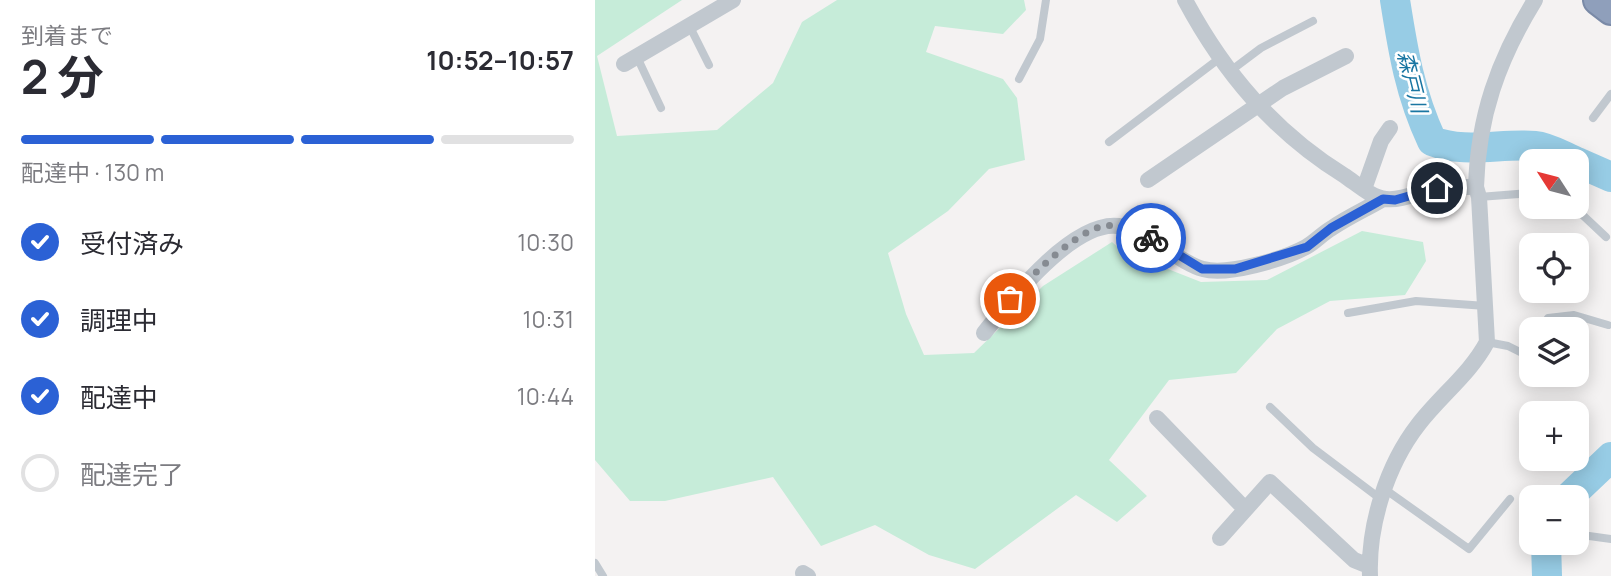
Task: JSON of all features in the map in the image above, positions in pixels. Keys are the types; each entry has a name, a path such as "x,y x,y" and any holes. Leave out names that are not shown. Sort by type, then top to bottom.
{"highway":[{"path":"1598,0 1611,10"}],"street":[{"path":"630,60 691,27 733,0"},
{"path":"1370,571 1370,536 1404,446 1419,424 1478,358 1487,342 1478,192 1479,136 1489,98 1524,18 1535,0"},
{"path":"1188,1 1224,65 1258,106 1297,143 1364,189 1383,199 1395,200 1437,188 1478,192"},
{"path":"1148,180 1283,88 1346,55"},
{"path":"1364,189 1381,141 1390,128"},
{"path":"984,333 1027,281 1070,245 1099,227 1120,226 1148,236 1202,269 1235,269 1307,247 1331,228 1383,199"},
{"path":"1157,418 1245,509"},
{"path":"1220,538 1270,482 1354,561 1370,571"}],"lane":[{"path":"1019,79 1040,39 1046,0"},
{"path":"1109,142 1224,65 1313,21"},
{"path":"691,27 709,65"},
{"path":"630,60 661,108"},
{"path":"1593,118 1611,94"},
{"path":"1478,192 1519,193"},
{"path":"1587,219 1606,237"},
{"path":"1348,313 1416,301 1486,306"},
{"path":"1589,320 1608,325"},
{"path":"1487,342 1519,351"},
{"path":"1270,407 1313,448 1469,549 1510,499"},
{"path":"1589,536 1611,539"},
{"path":"595,563 603,576"}],"green space":[{"path":"595,0 682,0 597,56 617,136 717,130 773,83 802,22 837,0 1024,0 1026,10 1003,34 935,26 926,52 1003,79 1017,98 1025,160 989,169 948,211 888,253 906,314 924,355 974,353 1043,286 1112,242 1122,251 1201,282 1267,280 1362,231 1423,242 1426,261 1405,295 1330,301 1277,329 1236,373 1169,380 1109,460 1147,496 1117,522 1076,495 975,569 929,555 875,525 821,546 773,477 665,501 630,501 595,460"}],"waterway":[{"name":"森戸川","path":"1395,0 1404,55 1424,124 1432,141 1470,148 1522,145 1546,149"},
{"name":"森戸川","path":"1589,167 1611,177"},
{"name":"森戸川","path":"1582,485 1611,457"},
{"name":"森戸川","path":"1546,555 1547,576"}],"way so far":[{"path":"1010,299 1070,245 1099,227 1120,226 1151,238"}],"route":[{"path":"1151,238 1202,269 1235,269 1307,247 1331,228 1383,199 1395,200 1437,188"}]}
